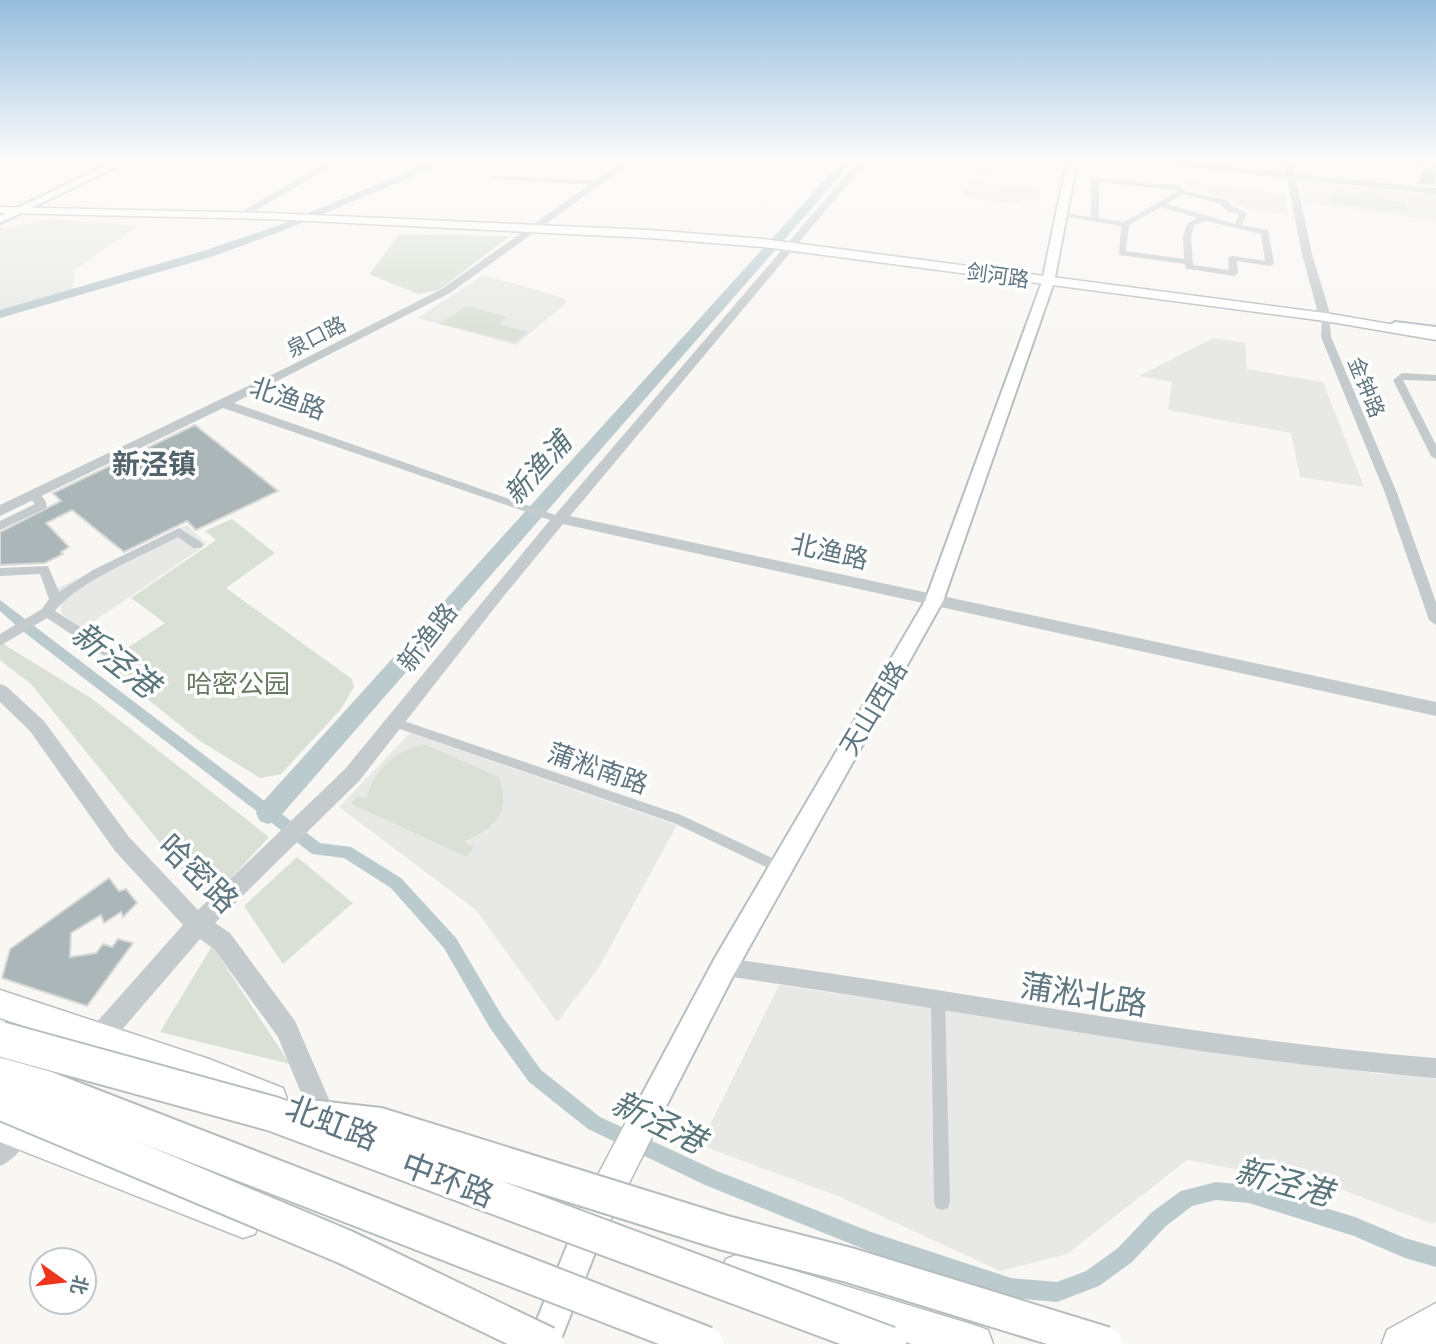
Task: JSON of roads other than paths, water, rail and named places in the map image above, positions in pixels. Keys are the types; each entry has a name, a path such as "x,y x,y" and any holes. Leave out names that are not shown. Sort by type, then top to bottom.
{"highway":[{"name":"中环路","path":"0,1039 273,1114 889,1344"},
{"path":"0,1075 46,1087 706,1344"},
{"path":"0,1102 319,1233 547,1343"},
{"path":"273,1114 379,1125 725,1233 849,1265 1105,1344"},
{"path":"702,1260 974,1344"},
{"path":"1401,1344 1436,1322"}],"main road":[{"name":"剑河路","path":"422,224 791,246 1436,333"},
{"name":"天山西路","path":"592,1221 724,967 934,601 1048,282 1059,224"},
{"name":"北虹路","path":"0,1004 209,1074 592,1221 702,1260"},
{"path":"6,1137 547,1343 592,1221"}],"street":[{"name":"泉口路","path":"0,511 224,404 446,291 542,224"},
{"name":"新渔路","path":"6,1137 100,1037 198,925 352,775 555,517 810,224"},
{"path":"1125,224 1122,253 1234,273 1232,258 1270,264 1265,232 1224,224"},
{"path":"1188,264 1187,237 1192,224"},
{"path":"1238,228 1239,224"},
{"name":"金钟路","path":"1301,224 1325,317 1326,337 1391,493 1436,620"},
{"path":"1436,378 1413,375 1402,376 1398,380 1436,456"},
{"name":"北渔路","path":"224,404 555,517 1436,709"},
{"path":"0,526 42,505 34,495"},
{"path":"0,640 97,573 179,532 197,545"},
{"path":"0,572 44,569 52,606 114,656"},
{"name":"哈密路","path":"0,691 37,726 122,844 198,925 222,942 260,989 287,1029 325,1120"},
{"name":"蒲淞南路","path":"395,723 677,819 781,868"},
{"name":"蒲淞北路","path":"724,967 1090,1026 1367,1064 1436,1068"},
{"path":"938,1000 942,1202"}],"waterway":[{"path":"0,314 207,254 291,224"},
{"name":"新渔浦","path":"268,813 792,224"},
{"name":"新泾港","path":"0,604 24,626 317,849 346,852 396,883 450,943 496,1022 535,1076 594,1123 712,1178 871,1242 1011,1288 1057,1292 1092,1279 1125,1255 1159,1219 1188,1198 1216,1191 1249,1194 1355,1227 1405,1248 1436,1257"}],"district":[{"name":"新泾镇","path":"154,463"}],"park label":[{"name":"哈密公园","path":"238,683"}]}
